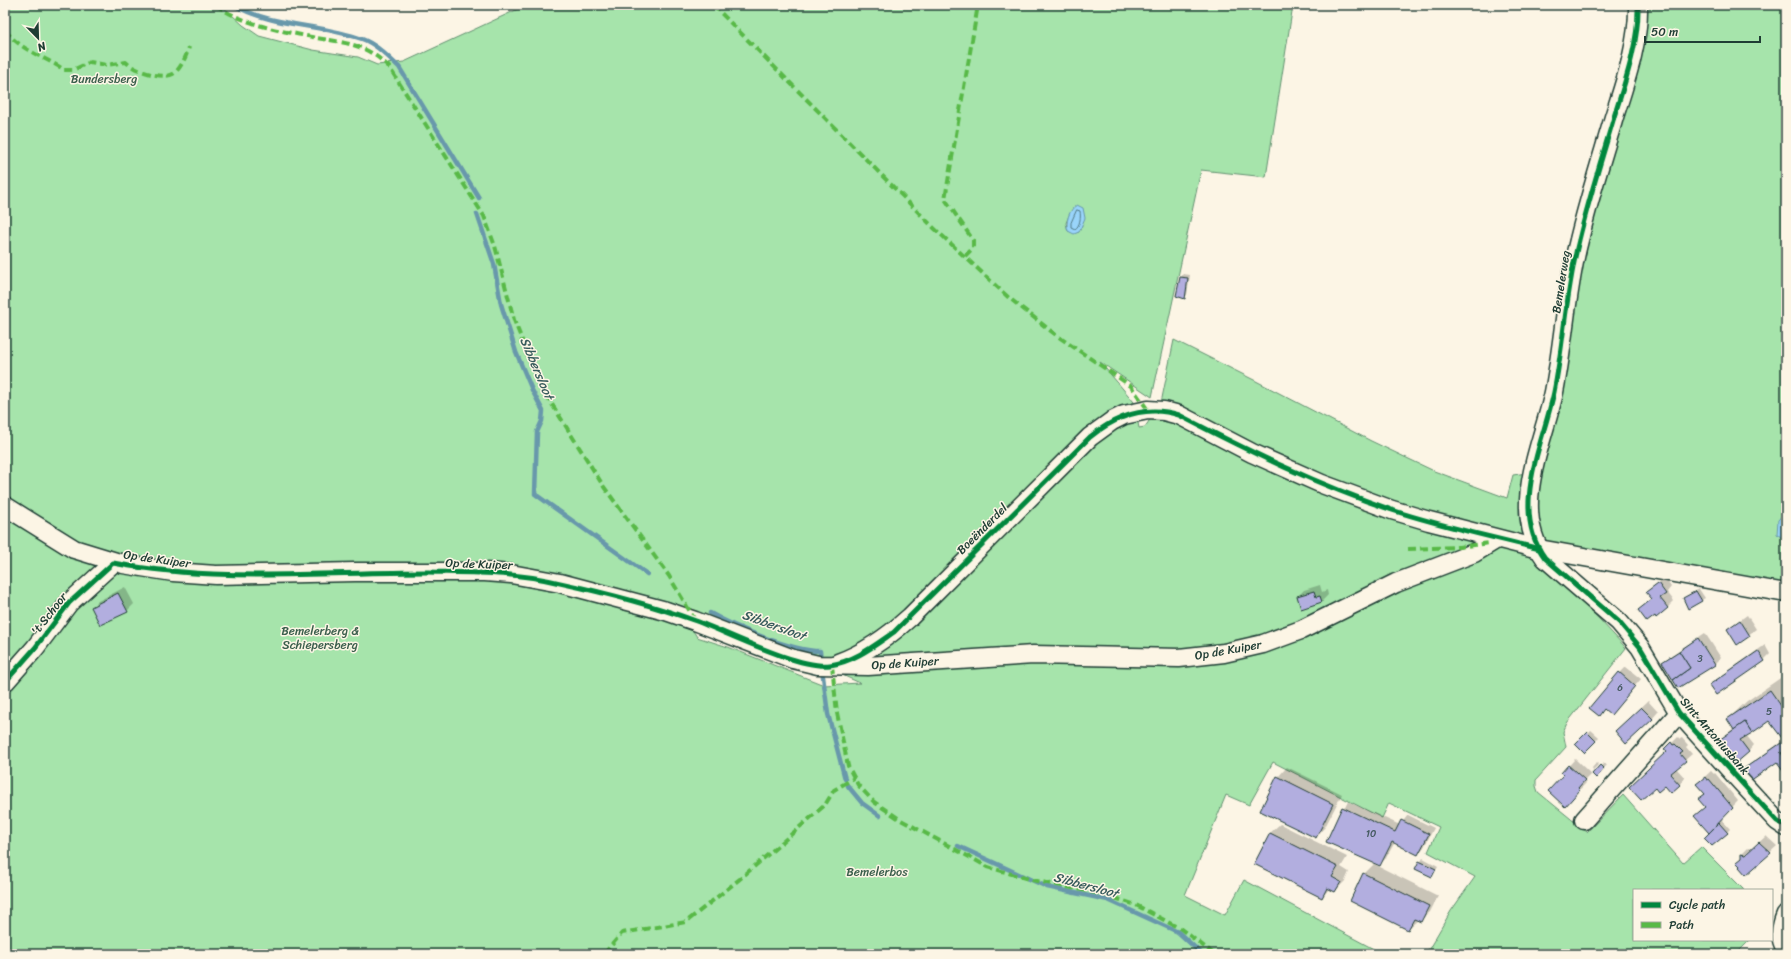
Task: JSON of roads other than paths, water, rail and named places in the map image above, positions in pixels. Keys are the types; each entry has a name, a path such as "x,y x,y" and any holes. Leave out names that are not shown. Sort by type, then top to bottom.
{"street":[{"name":"Bemelerweg","path":"1538,549 1531,530 1530,488 1555,387 1578,242 1624,86 1637,14"},
{"name":"Boeënderdel","path":"832,665 863,652 894,632 1090,437 1112,420 1124,415 1148,410 1164,411 1179,415 1252,453 1322,484 1392,510 1458,530 1538,549 1786,593"},
{"name":"Op de Kuiper","path":"5,506 74,549 113,563 173,572 216,575 362,572 511,574 560,583 643,605 695,621 799,661 818,665 868,666 1033,655 1179,658 1224,653 1263,644 1301,630 1396,583 1474,553 1497,539"},
{"name":"Sint Antoniusbank","path":"1538,549 1551,564 1602,606 1629,634 1644,653 1679,713 1777,821 1786,827"},
{"name":"'t Schoor","path":"5,682 32,652 69,603 113,563"},
{"name":"Sint Antoniusbank","path":"1584,820 1679,713"},
{"path":"1786,914 1780,936 1786,950"}],"water":[{"path":"1077,205 1083,208 1085,218 1079,232 1074,234 1068,231 1067,224 1068,216"},
{"path":"1786,511 1786,541 1777,534 1778,520"}],"waterway":[{"name":"Sibbersloot","path":"234,5 265,18 346,34 367,41 377,47 399,67 479,198"},
{"name":"Sibbersloot","path":"477,214 494,264 501,304 516,352 532,390 543,411 542,421 537,432 535,494 647,574"},
{"name":"Sibbersloot","path":"710,613 734,625 780,643 820,651 821,662"},
{"name":"Sibbersloot","path":"822,669 828,714 845,779"},
{"name":"Sibbersloot","path":"848,786 862,803 880,816"},
{"name":"Sibbersloot","path":"958,846 1047,887 1108,900 1178,932 1202,954"}],"park label":[{"name":"Bundersberg","path":"104,79"},
{"name":"Bemelerberg & Schiepersberg","path":"320,638"},
{"name":"Bemelerbos","path":"877,872"}]}
